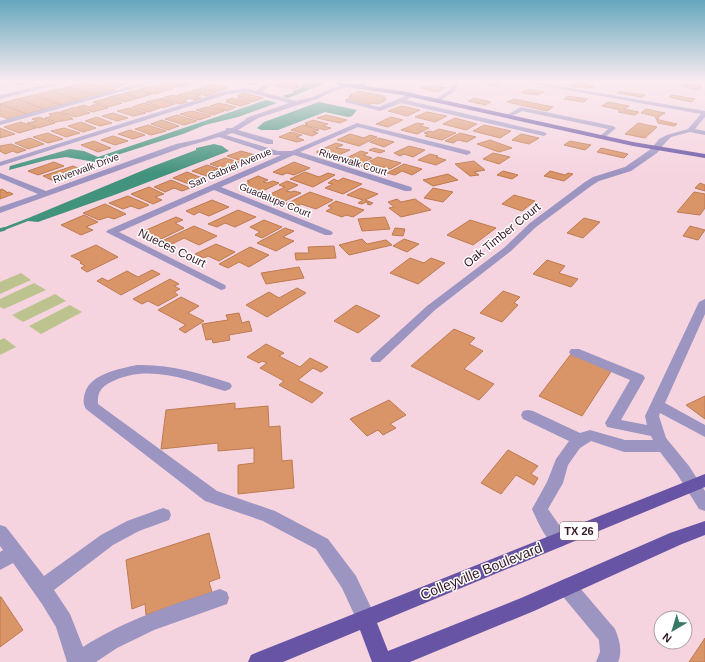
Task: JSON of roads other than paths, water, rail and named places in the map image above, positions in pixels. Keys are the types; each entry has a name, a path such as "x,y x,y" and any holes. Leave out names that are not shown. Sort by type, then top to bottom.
{"main road":[{"path":"490,112 656,148 705,156"},
{"name":"Colleyville Boulevard","path":"258,662 701,482"},
{"path":"366,618 383,662 527,605 676,538 705,528"}],"street":[{"path":"0,123 41,112"},
{"path":"0,164 164,112"},
{"name":"Riverwalk Drive","path":"233,130 220,126 270,112"},
{"path":"372,115 376,112"},
{"path":"448,112 544,134"},
{"path":"508,116 515,112"},
{"path":"533,112 560,118 616,126 603,137"},
{"path":"560,118 569,112"},
{"path":"690,130 705,113"},
{"name":"Riverwalk Drive","path":"0,210 179,146 220,135 233,130 255,117"},
{"path":"514,127 528,121"},
{"name":"San Gabriel Avenue","path":"111,232 362,124 467,153"},
{"path":"233,130 274,143"},
{"path":"690,130 705,133"},
{"name":"Oak Timber Court","path":"376,359 432,308 508,249 533,225 588,184 596,179 628,169 669,136 690,130"},
{"name":"Riverwalk Drive","path":"179,146 206,131"},
{"name":"Riverwalk Court","path":"206,131 277,153 294,154 408,189"},
{"name":"Riverwalk Court","path":"282,146 289,148 294,154"},
{"path":"0,175 46,194"},
{"name":"Guadalupe Court","path":"213,187 328,233"},
{"name":"Nueces Court","path":"111,232 221,286"},
{"path":"705,302 701,323 652,416 659,439 683,470 701,482 705,504"},
{"path":"575,352 638,378 612,423 659,439"},
{"path":"225,386 185,373 169,370 134,369 119,372 105,379 94,387 90,396 91,406 211,496 269,516 322,544 349,582 366,618"},
{"path":"657,405 705,432"},
{"path":"528,415 581,440"},
{"path":"560,539 551,530 540,509 555,483 561,463 575,444 590,435 624,446 659,439"},
{"path":"42,588 67,568 107,540 133,526 163,515"},
{"path":"0,532 7,557 42,588 62,621 70,637 77,662 110,641 150,622 220,598"},
{"path":"568,587 608,636 611,655 606,662"}],"waterway":[{"path":"3,229 27,220"}]}
